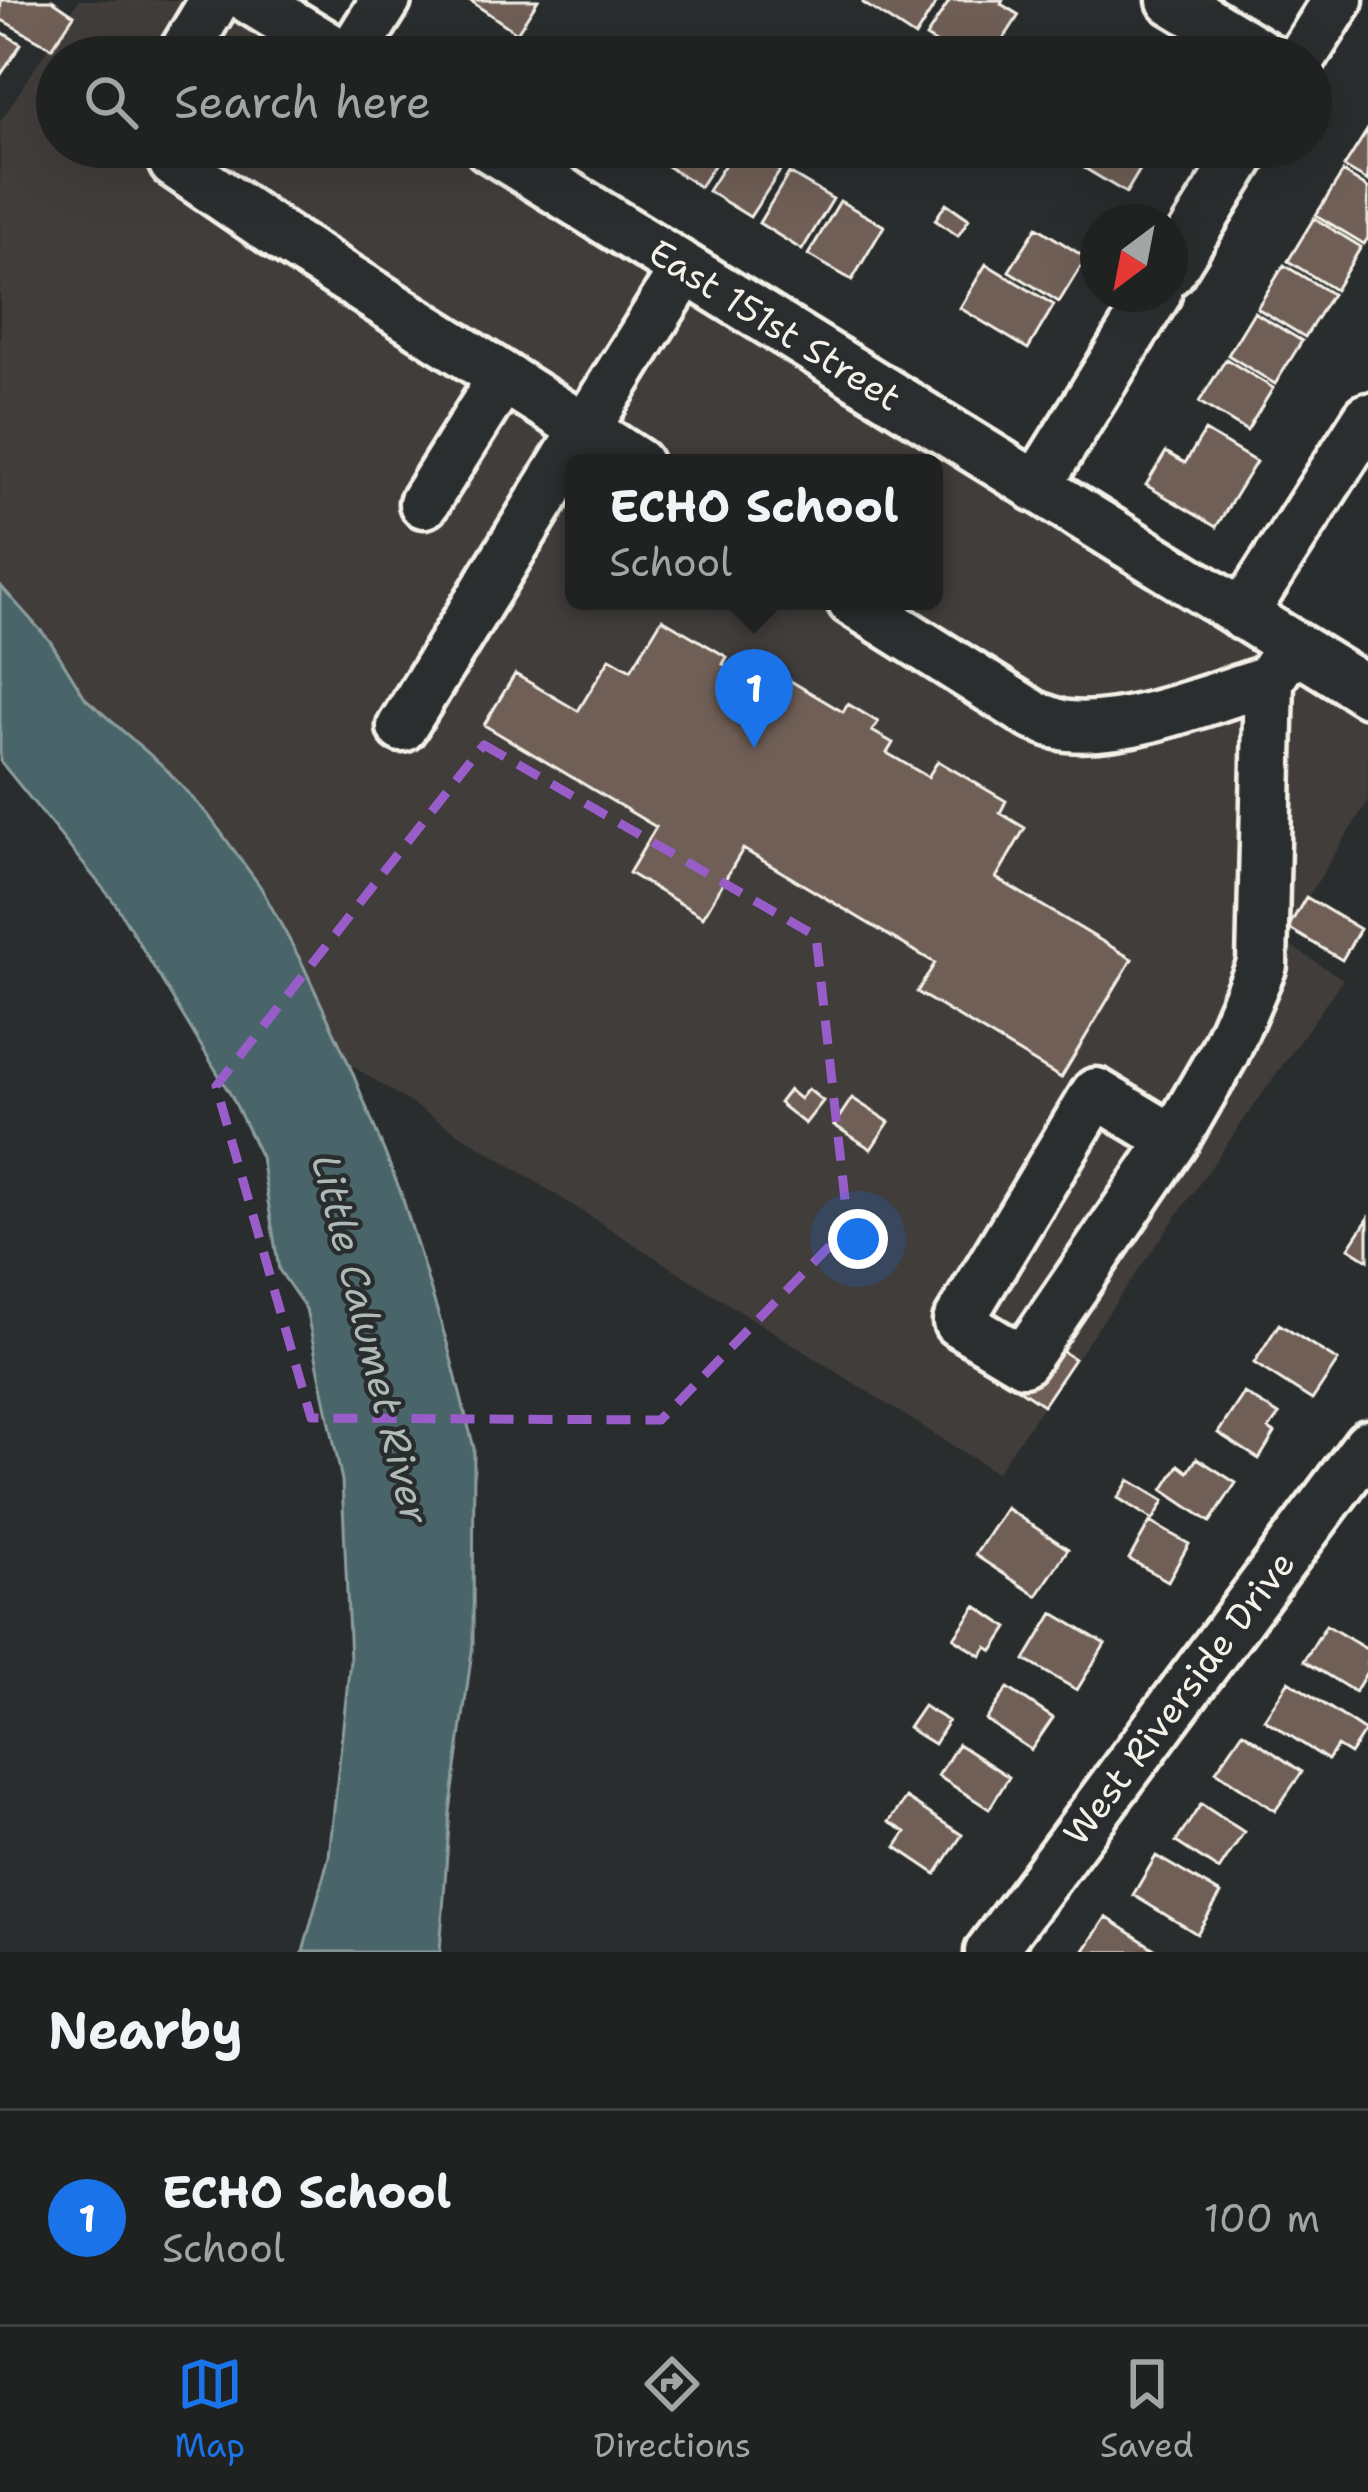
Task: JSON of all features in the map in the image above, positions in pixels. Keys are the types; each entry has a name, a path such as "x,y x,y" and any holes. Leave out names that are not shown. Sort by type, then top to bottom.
{"street":[{"path":"194,36 215,0"},
{"path":"251,0 312,36"},
{"path":"362,36 386,0"},
{"path":"1172,0 1231,36"},
{"path":"1316,36 1338,0"},
{"path":"181,168 623,454"},
{"name":"East 151st Street","path":"523,168 1242,615 1280,663 1368,692"},
{"path":"1188,242 1234,168"},
{"path":"570,454 685,269"},
{"path":"1036,487 1145,312"},
{"path":"424,503 503,377"},
{"path":"1242,615 1368,418"},
{"path":"402,727 565,462"},
{"path":"866,610 1033,715 1065,726 1149,716 1280,663 1262,965 1224,1053 1174,1140 1023,1361 958,1322 1096,1094 1174,1140"},
{"name":"West Riverside Drive","path":"989,1952 1368,1445"}],"highlighted area":[{"path":"484,745 816,936 848,1227 661,1420 311,1418 216,1086"}],"shaded area":[{"path":"79,0 204,0 262,36 56,36"},
{"path":"36,66 36,168 474,168 933,454 565,454 565,610 943,610 943,460 1368,725 1368,801 1281,940 1343,979 996,1473 349,1064 260,886 209,816 163,766 86,699 50,641 0,585 0,122"}],"water":[{"name":"Little Calumet River","path":"0,585 50,641 86,699 163,766 209,816 260,886 349,1064 401,1193 474,1448 473,1644 450,1812 440,1952 303,1952 329,1856 350,1661 342,1481 306,1309 279,1270 261,1157 232,1097 115,903 0,761"}],"building":[{"path":"1,0 52,0 74,15 60,36 36,39 0,19"},
{"path":"469,0 538,0 517,33"},
{"path":"864,0 938,0 916,36"},
{"path":"950,0 1003,0 1001,4 1019,15 1006,36 927,36"},
{"path":"0,31 21,44 0,76"},
{"path":"1368,129 1368,181 1344,167"},
{"path":"670,168 712,168 700,187"},
{"path":"723,168 780,171 750,217 708,191"},
{"path":"1084,168 1141,168 1126,193"},
{"path":"1343,172 1368,188 1364,244 1316,215"},
{"path":"789,173 833,199 802,250 759,223"},
{"path":"840,201 884,226 852,280 808,255"},
{"path":"946,203 969,219 958,236 935,220"},
{"path":"1314,218 1361,247 1335,290 1288,261"},
{"path":"1037,227 1080,254 1080,268 1059,302 1009,271"},
{"path":"986,264 1054,305 1028,349 960,308"},
{"path":"1284,265 1332,294 1305,337 1257,308"},
{"path":"1254,312 1302,341 1275,384 1228,355"},
{"path":"1226,359 1273,388 1247,431 1199,402"},
{"path":"1205,431 1256,462 1216,527 1146,485 1166,452 1185,463"},
{"path":"662,619 727,657 723,664 774,694 784,677 843,712 848,704 878,722 872,731 893,743 887,753 928,777 938,761 1006,801 1000,813 1025,828 996,878 1132,959 1061,1078 917,992 935,963 743,849 703,917 629,873 656,827 484,725 515,674 578,711 610,658 631,670"},
{"path":"1306,897 1360,929 1342,960 1288,928"},
{"path":"808,1089 823,1101 805,1124 779,1103 789,1090 800,1099"},
{"path":"852,1098 889,1122 871,1149 834,1125"},
{"path":"1368,1219 1368,1260 1349,1248"},
{"path":"1279,1324 1338,1361 1312,1400 1254,1363"},
{"path":"1044,1339 1074,1359 1043,1405 1013,1385"},
{"path":"1244,1393 1279,1415 1269,1429 1275,1433 1259,1459 1218,1433"},
{"path":"1197,1458 1236,1483 1210,1522 1163,1490 1179,1465 1188,1472"},
{"path":"1129,1480 1164,1501 1153,1520 1118,1498"},
{"path":"1006,1508 1068,1549 1037,1596 975,1555"},
{"path":"1150,1522 1189,1544 1168,1581 1129,1559"},
{"path":"976,1606 1008,1628 993,1651 987,1647 981,1656 954,1638"},
{"path":"1053,1613 1105,1644 1077,1690 1025,1660"},
{"path":"1326,1625 1368,1650 1368,1670 1355,1692 1304,1661"},
{"path":"1289,1681 1365,1731 1350,1754 1337,1746 1328,1760 1264,1719"},
{"path":"1008,1688 1053,1718 1031,1750 986,1720"},
{"path":"923,1706 948,1721 934,1744 908,1728"},
{"path":"1243,1732 1302,1772 1275,1811 1216,1771"},
{"path":"958,1744 1009,1777 989,1809 938,1776"},
{"path":"906,1798 962,1835 936,1874 896,1847 906,1832 889,1822"},
{"path":"1201,1804 1244,1832 1219,1870 1176,1842"},
{"path":"1156,1856 1221,1894 1197,1934 1133,1895"},
{"path":"1106,1917 1159,1952 1083,1952"}],"place":[{"name":"ECHO School","path":"754,748"}]}
